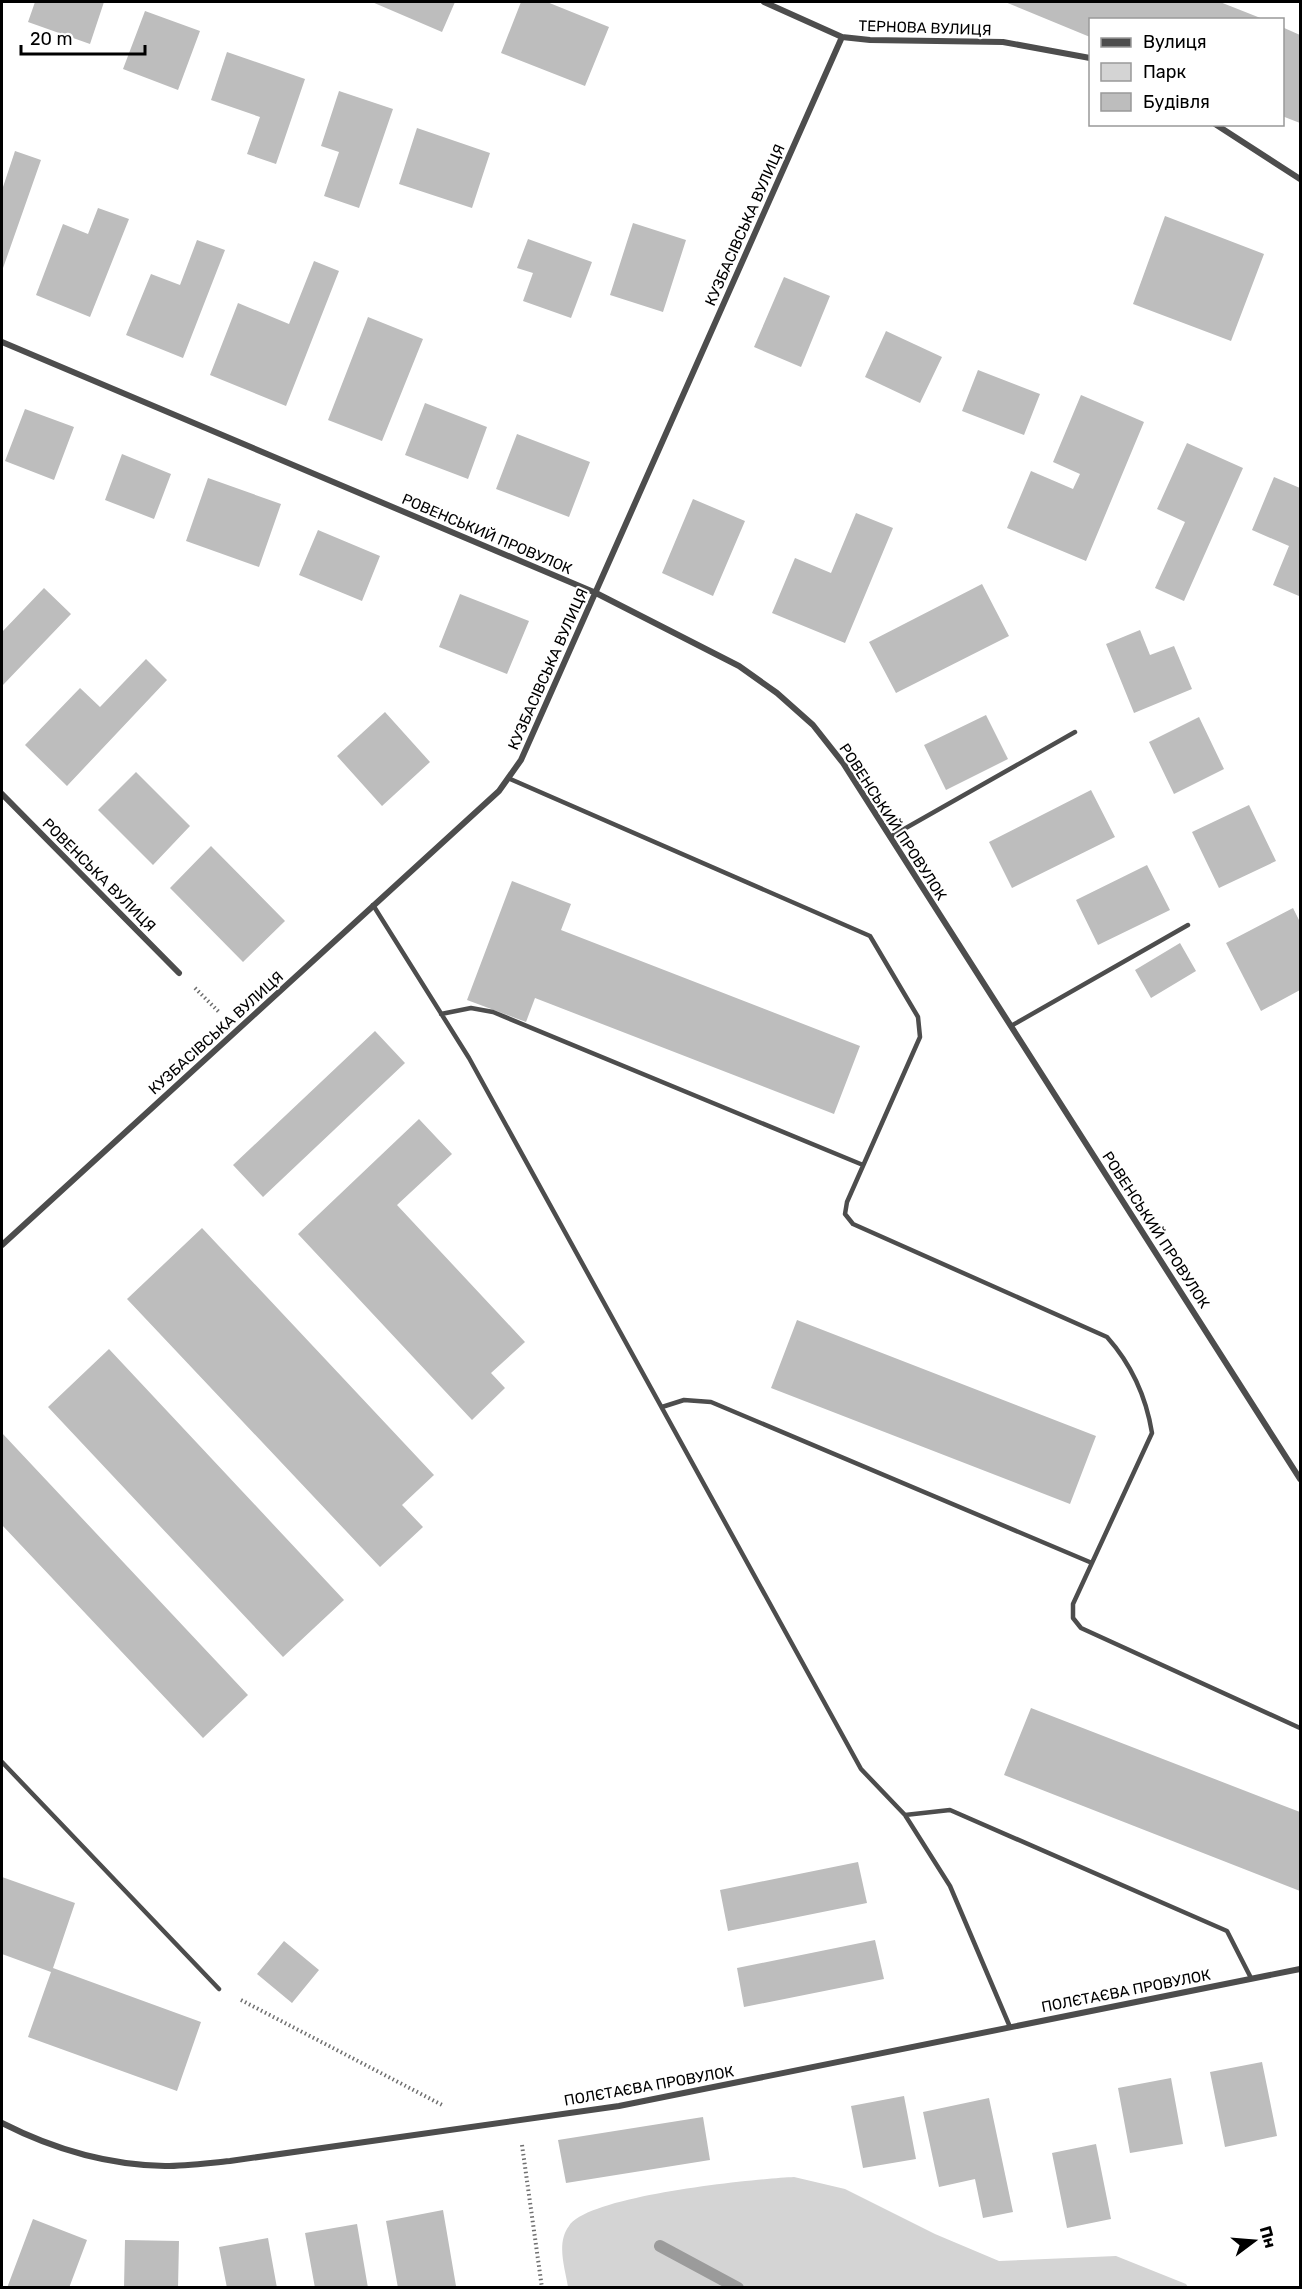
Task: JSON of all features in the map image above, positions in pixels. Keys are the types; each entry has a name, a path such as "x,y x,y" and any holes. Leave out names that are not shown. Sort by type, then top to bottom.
{"street":[{"name":"ТЕРНОВА ВУЛИЦЯ","path":"764,2 842,37 870,40 1003,42 1089,58"},
{"name":"КУЗБАСІВСЬКА ВУЛИЦЯ","path":"2,1245 499,791 521,760 842,37"},
{"path":"1218,126 1300,178"},
{"name":"РОВЕНСЬКИЙ ПРОВУЛОК","path":"2,342 596,592 739,666 777,693 813,725 843,763 1300,1479"},
{"name":"РОВЕНСЬКА ВУЛИЦЯ","path":"2,794 179,973"},
{"name":"ПОЛЄТАЄВА ПРОВУЛОК","path":"2,2124 41,2143 102,2160 166,2166 230,2161 619,2106 1300,1968"}],"lane":[{"path":"890,837 1075,732"},
{"path":"508,778 870,936 918,1017 920,1037 847,1202 845,1214 853,1224 1107,1337 1122,1354 1135,1376 1148,1408 1152,1434 1073,1604 1073,1618 1081,1628 1300,1728"},
{"path":"373,905 469,1058 861,1769 905,1815 950,1886 1010,2027"},
{"path":"1011,1026 1188,925"},
{"path":"441,1014 471,1008 493,1012 863,1165"},
{"path":"662,1407 684,1401 711,1402 1092,1563"},
{"path":"2,1762 219,1989"},
{"path":"905,1815 950,1810 1227,1931 1251,1978"}],"path":[{"path":"179,973 237,1029"},
{"path":"219,1989 483,2126"},
{"path":"518,2120 542,2288"}],"green space":[{"path":"794,2177 845,2189 935,2234 999,2261 1116,2256 1186,2284 1188,2287 568,2287 562,2248 563,2240 569,2226 583,2215 638,2197 711,2185"}],"building":[{"path":"35,2 104,2 90,44 28,22"},
{"path":"372,2 455,2 442,32"},
{"path":"521,2 547,2 609,27 585,86 501,53"},
{"path":"1005,2 1220,2 1260,18 1089,18 1089,37"},
{"path":"145,11 200,31 178,90 123,69"},
{"path":"1284,28 1300,35 1300,123 1284,117"},
{"path":"227,52 305,79 276,164 247,154 260,117 211,100"},
{"path":"339,91 393,109 359,208 324,196 339,152 321,146"},
{"path":"417,128 490,153 472,208 399,184"},
{"path":"15,151 41,160 2,271 2,190"},
{"path":"98,208 129,219 90,317 36,295 63,224 88,234"},
{"path":"1165,216 1264,254 1231,341 1133,304"},
{"path":"633,223 686,240 663,312 610,295"},
{"path":"528,239 592,262 571,318 523,301 533,273 517,268"},
{"path":"197,240 225,250 183,358 126,335 151,274 180,285"},
{"path":"314,261 339,271 286,406 210,375 238,303 289,324"},
{"path":"784,277 830,296 801,367 754,347"},
{"path":"368,317 423,339 382,441 328,420"},
{"path":"886,331 942,357 920,403 865,377"},
{"path":"978,370 1040,394 1024,435 962,411"},
{"path":"1081,395 1144,422 1086,561 1007,528 1031,471 1073,489 1080,474 1053,462"},
{"path":"425,403 487,427 468,479 405,455"},
{"path":"25,409 74,427 54,480 5,461"},
{"path":"517,434 590,462 569,517 496,489"},
{"path":"1187,443 1243,468 1184,601 1155,588 1185,522 1157,509"},
{"path":"122,454 171,474 154,519 105,500"},
{"path":"1274,477 1300,488 1299,596 1273,585 1289,546 1252,530"},
{"path":"208,478 281,504 259,567 186,541"},
{"path":"693,499 745,521 713,596 662,573"},
{"path":"856,513 893,528 845,643 772,613 795,558 831,573"},
{"path":"318,530 380,556 362,601 299,575"},
{"path":"982,584 1009,636 896,693 869,642"},
{"path":"44,588 71,614 2,686 2,632"},
{"path":"460,594 529,621 507,674 439,647"},
{"path":"1140,630 1150,655 1174,646 1192,689 1134,713 1106,644"},
{"path":"146,659 167,680 67,786 25,745 80,688 100,707"},
{"path":"385,712 430,762 382,806 337,756"},
{"path":"986,715 1008,759 946,790 924,745"},
{"path":"1199,717 1224,769 1174,794 1149,742"},
{"path":"136,772 190,826 153,865 98,810"},
{"path":"1091,790 1115,837 1012,888 989,842"},
{"path":"1249,805 1276,861 1219,888 1192,832"},
{"path":"211,846 285,921 243,962 170,888"},
{"path":"1147,865 1170,910 1098,945 1076,900"},
{"path":"512,881 571,904 561,930 860,1046 834,1114 535,998 526,1022 467,1000"},
{"path":"1293,908 1300,922 1300,990 1261,1011 1226,943"},
{"path":"1180,943 1196,971 1151,998 1135,970"},
{"path":"375,1031 405,1063 263,1197 233,1165"},
{"path":"419,1119 452,1154 397,1205 525,1342 491,1373 505,1388 472,1420 298,1234"},
{"path":"202,1228 434,1475 402,1505 423,1527 380,1567 127,1299"},
{"path":"797,1320 1096,1436 1070,1504 771,1388"},
{"path":"109,1349 344,1600 283,1657 48,1407"},
{"path":"2,1433 248,1695 203,1738 2,1525"},
{"path":"1031,1708 1300,1812 1300,1891 1004,1775"},
{"path":"858,1862 867,1903 728,1931 720,1890"},
{"path":"2,1877 75,1903 53,1968 201,2022 177,2091 28,2037 51,1972 2,1954"},
{"path":"875,1940 884,1979 744,2007 737,1968"},
{"path":"284,1941 319,1970 292,2003 257,1974"},
{"path":"1262,2062 1277,2136 1225,2147 1210,2072"},
{"path":"1171,2078 1183,2144 1130,2153 1118,2088"},
{"path":"904,2096 916,2159 863,2168 851,2106"},
{"path":"989,2098 1013,2212 983,2218 975,2179 939,2187 923,2112"},
{"path":"703,2117 710,2160 566,2183 558,2140"},
{"path":"1096,2144 1111,2219 1067,2228 1052,2153"},
{"path":"443,2210 456,2286 398,2288 386,2221"},
{"path":"33,2219 87,2240 69,2288 7,2288"},
{"path":"357,2224 368,2288 315,2288 305,2233"},
{"path":"268,2238 277,2288 227,2288 219,2247"},
{"path":"125,2240 179,2241 178,2288 124,2288"}],"waterway":[{"path":"660,2246 738,2288"}]}
